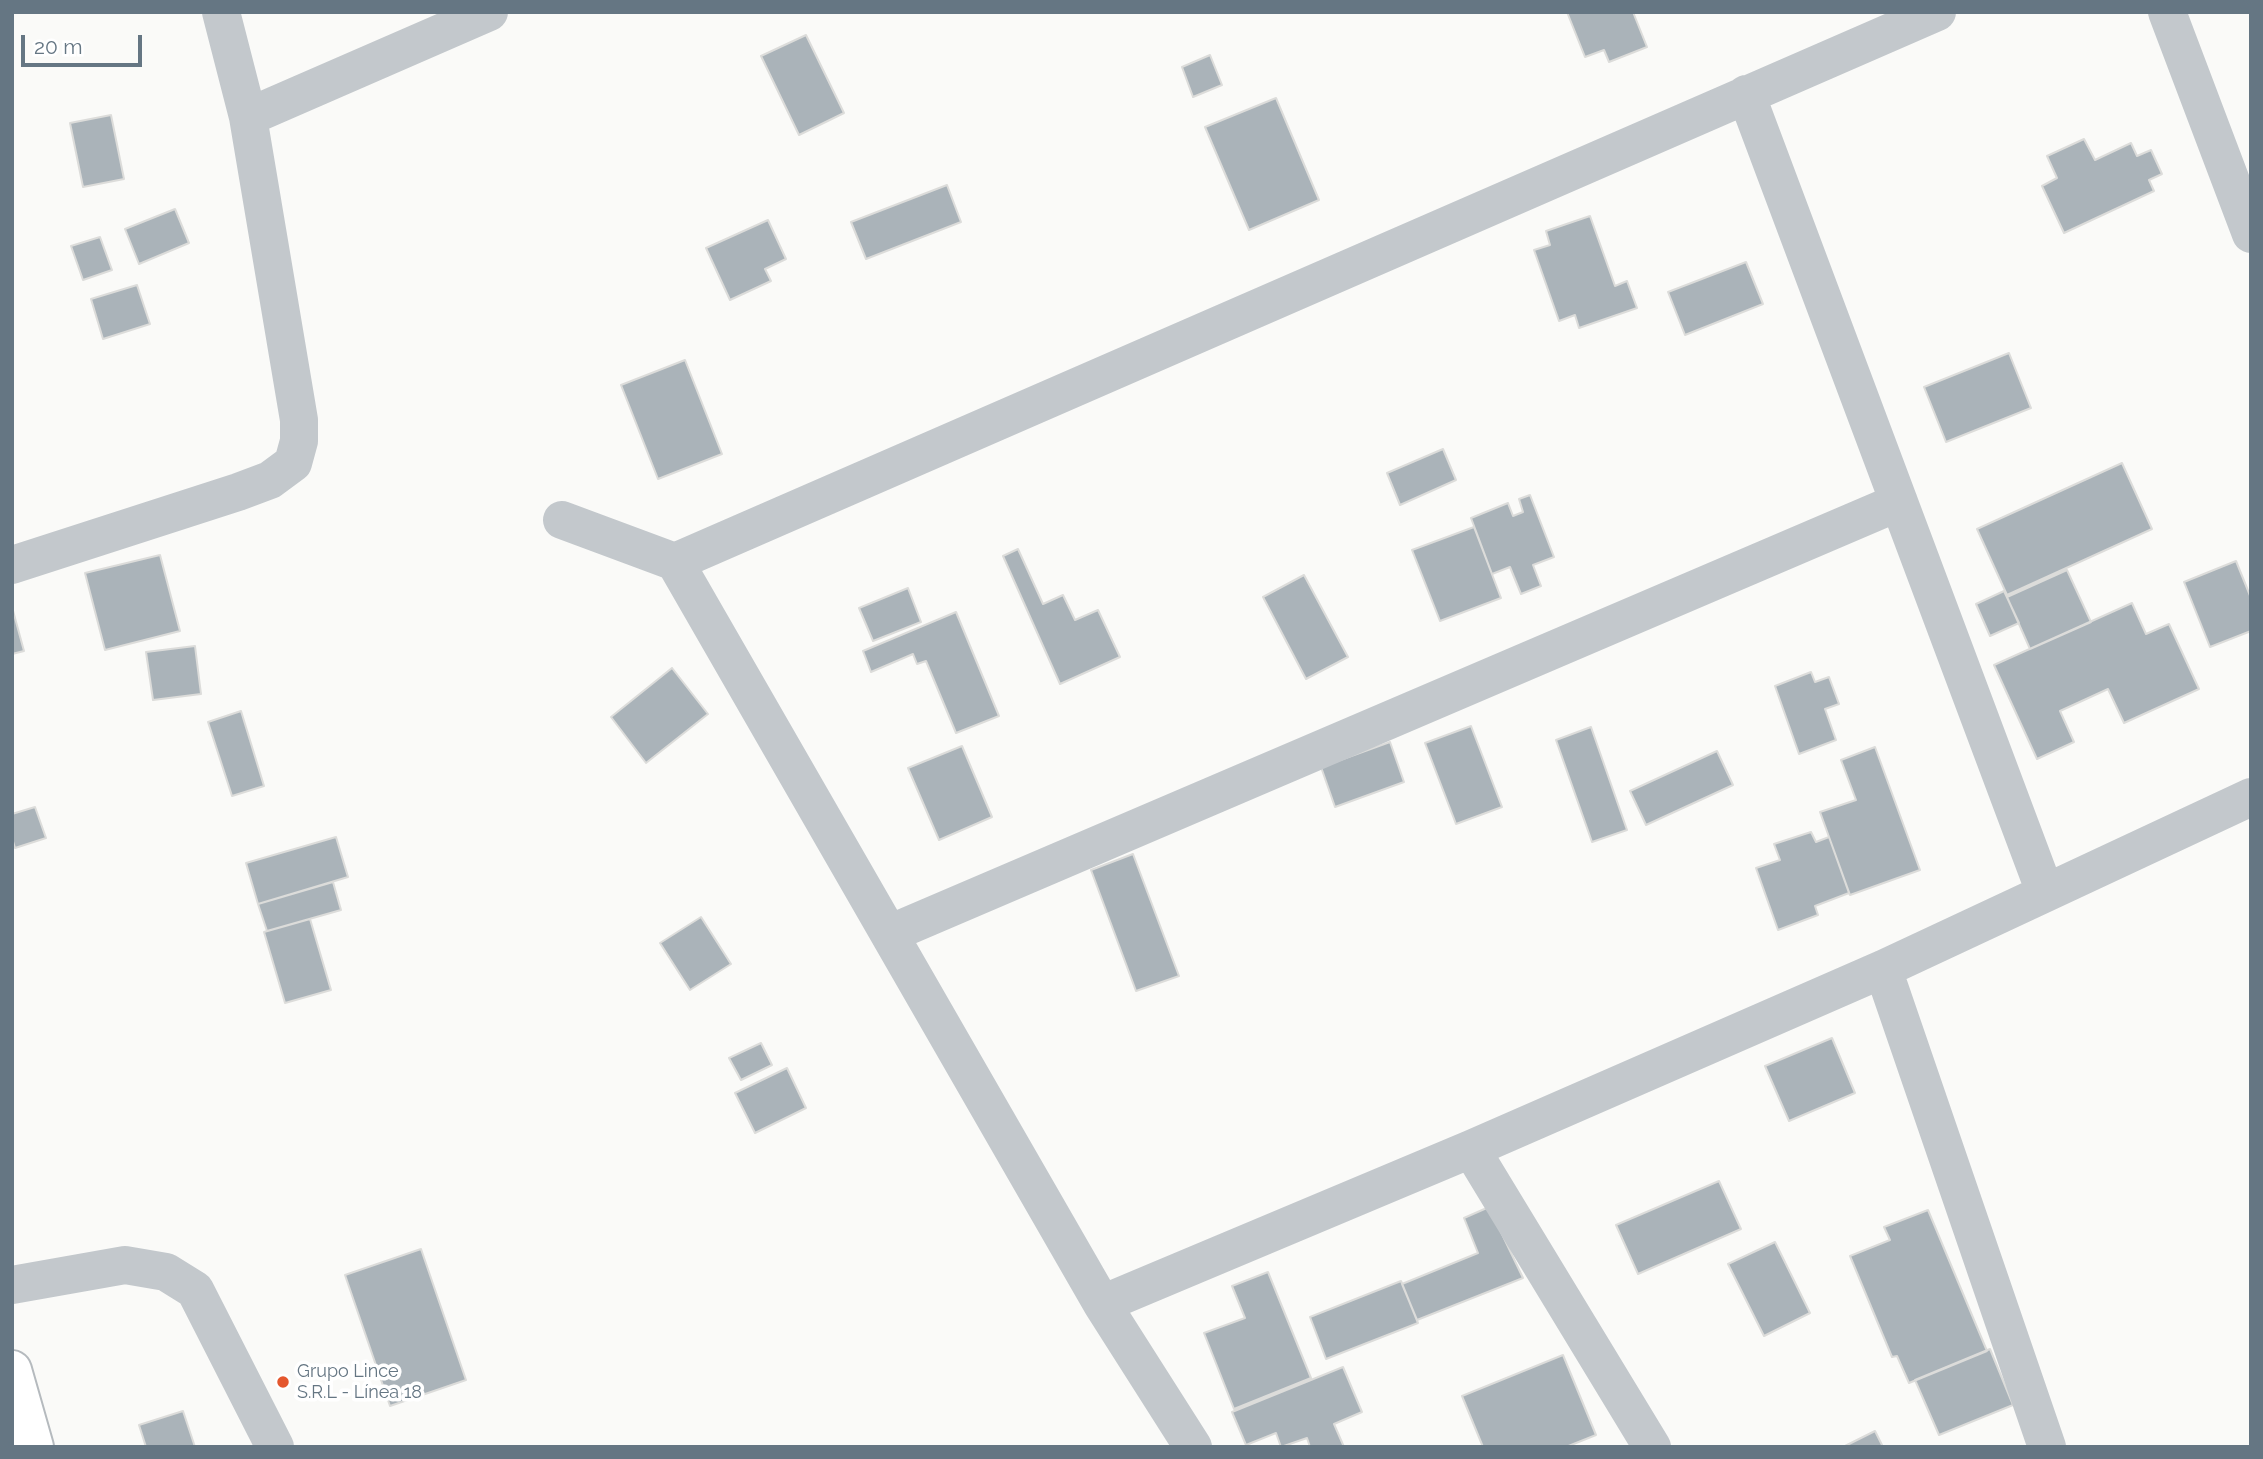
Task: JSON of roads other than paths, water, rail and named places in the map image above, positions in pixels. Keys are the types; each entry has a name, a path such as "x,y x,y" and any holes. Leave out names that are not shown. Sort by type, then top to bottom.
{"main road":[{"path":"12,1370 34,1447"}],"street":[{"path":"12,565 238,492 270,480 293,463 299,441 299,420 248,117 221,12"},
{"path":"248,117 489,12"},
{"path":"675,562 1937,12"},
{"path":"2167,12 2251,234"},
{"path":"1746,94 2045,892"},
{"path":"889,934 1899,502"},
{"path":"562,520 675,562 1102,1304 1193,1447"},
{"path":"1102,1304 1471,1149 1883,970 2251,797"},
{"path":"1883,970 2047,1447"},
{"path":"1471,1149 1652,1447"},
{"path":"12,1284 125,1265 166,1272 195,1290 275,1447"}],"place":[{"name":"Grupo Lince S.R.L - Línea 18","path":"283,1382"}]}
